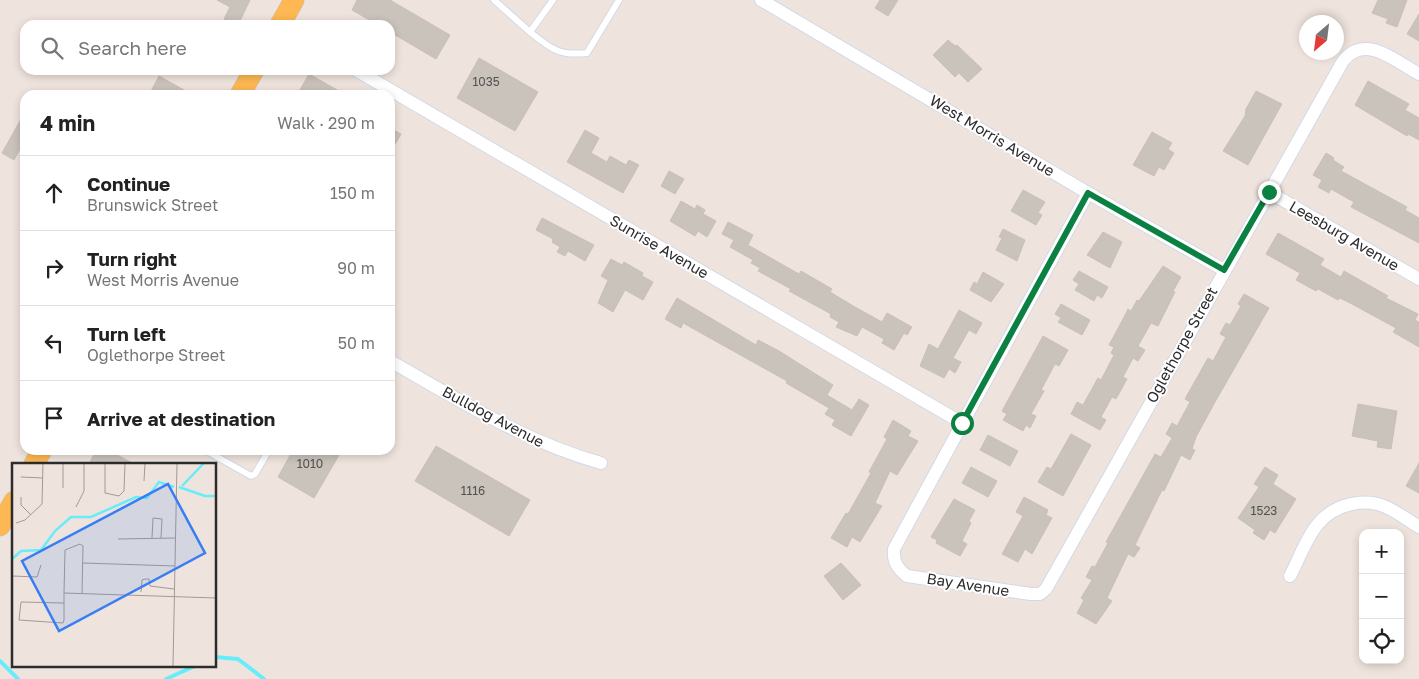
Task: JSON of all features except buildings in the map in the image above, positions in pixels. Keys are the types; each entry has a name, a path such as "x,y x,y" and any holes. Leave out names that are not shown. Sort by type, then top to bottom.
{"main road":[{"path":"283,20 294,0"},
{"path":"243,90 251,75"},
{"path":"0,526 12,505"}],"street":[{"name":"West Morris Avenue","path":"761,0 1088,193 1224,270"},
{"name":"Oglethorpe Street","path":"1040,594 1050,582 1343,61 1349,53 1358,48 1372,49 1419,74"},
{"name":"Sunrise Avenue","path":"365,75 390,90"},
{"name":"Sunrise Avenue","path":"395,93 962,423"},
{"name":"Leesburg Avenue","path":"1269,192 1419,280"},
{"path":"962,423 1088,193"},
{"name":"Bulldog Avenue","path":"395,364 526,437 576,456 601,463"},
{"name":"Bay Avenue","path":"962,423 894,548 893,558 898,570 907,576 1021,593 1040,594"},
{"path":"1290,576 1318,524 1333,511 1351,503 1368,502 1385,506 1419,527"}],"lane":[{"path":"494,0 554,51 570,54 587,53 619,0"},
{"path":"530,32 553,0"},
{"path":"213,455 251,476 255,474 266,455"}],"waterway":[{"path":"216,657 238,659 264,679"},
{"path":"0,661 18,679"},
{"path":"166,679 195,666"}],"route":[{"path":"962,423 1088,193 1224,270 1269,192"}]}
